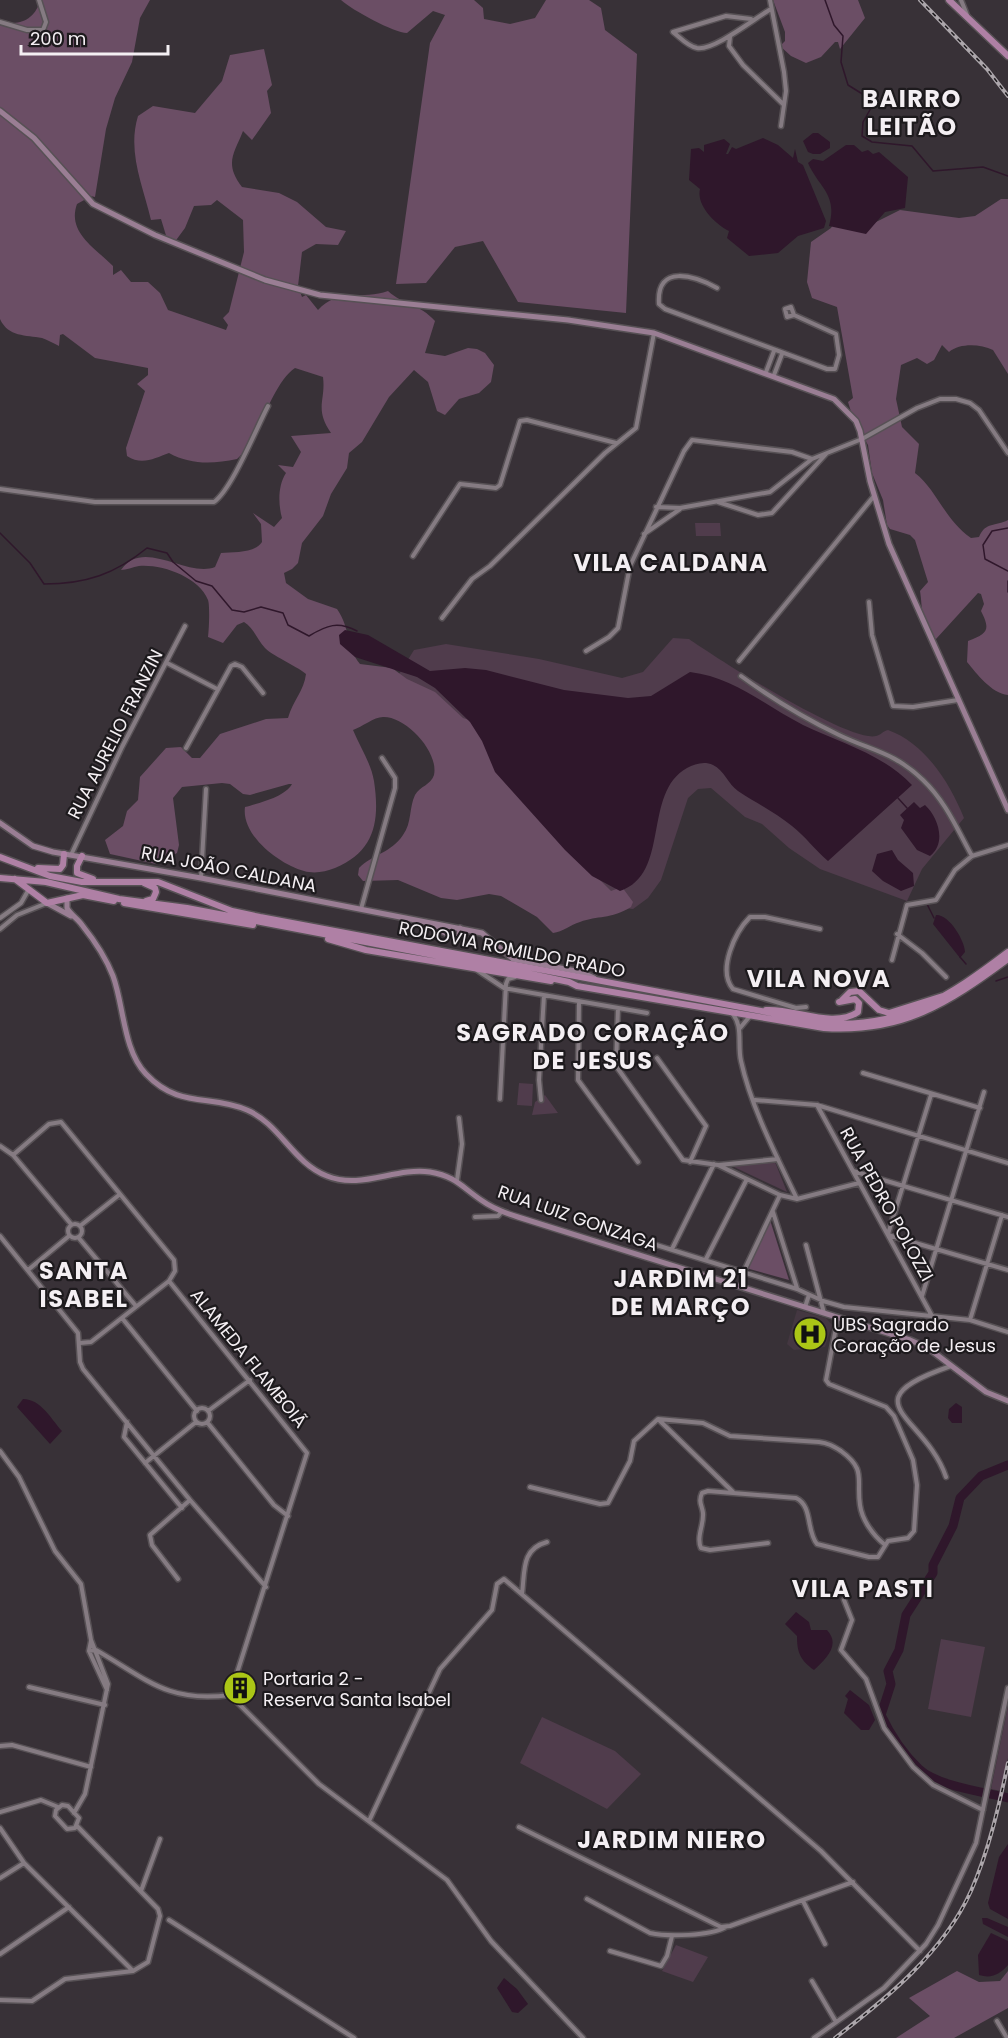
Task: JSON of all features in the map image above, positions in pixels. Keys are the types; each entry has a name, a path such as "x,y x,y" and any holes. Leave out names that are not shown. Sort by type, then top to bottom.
{"main road":[{"path":"949,0 1008,56"},
{"path":"0,857 36,868 57,870 63,865 68,854"},
{"path":"82,856 78,862 77,873 102,882 141,883 156,890 156,897 147,901 116,900"},
{"name":"RODOVIA ROMILDO PRADO","path":"0,857 50,876 102,882 158,882 243,914 825,1023 869,1023 908,1014 949,995 1008,952"},
{"path":"0,876 14,879 47,903 83,895 116,900 312,935 366,950 577,986"},
{"name":"RODOVIA ROMILDO PRADO","path":"14,879 46,882 116,900 242,918 548,977 577,986 824,1028 859,1029 911,1018 953,998 1008,959"},
{"path":"759,1011 778,1010 843,1018 858,1012 859,1003 855,999 839,1002 854,991 862,993 879,1010 889,1013 937,996 949,995"}],"street":[{"path":"0,22 27,30 43,30 46,22 39,0"},
{"path":"770,0 784,72 781,126"},
{"path":"961,0 968,19"},
{"path":"751,19 726,16 673,32 687,44 700,48 730,37 745,27 751,19 771,9"},
{"path":"730,37 729,46 743,65 784,104"},
{"path":"0,111 34,138 93,204 146,231 229,268 320,295 568,320 654,333 766,372 834,399 856,421 889,544 1008,810"},
{"path":"717,288 691,276 672,276 665,282 658,304 665,309 774,351 831,370 838,363 834,332 794,315"},
{"path":"442,618 472,579 490,566 616,443 636,428 654,333"},
{"path":"766,372 774,351"},
{"path":"774,375 782,354"},
{"path":"656,507 680,508 770,492 795,470 813,459 862,439 917,408 940,399 956,399 970,403 979,410 1008,453"},
{"path":"0,489 95,502 214,502 221,495 238,465 268,406"},
{"path":"413,556 460,484 496,488 500,485 520,421 526,420 616,443"},
{"path":"586,651 609,637 618,628 630,566 687,444 692,440 792,452 813,459"},
{"path":"714,501 758,515 772,513 828,452"},
{"path":"739,661 875,496"},
{"path":"644,535 680,508"},
{"path":"869,602 872,635 893,706 913,707 958,700"},
{"name":"RUA AURELIO FRANZIN","path":"68,854 185,626"},
{"path":"167,663 217,689"},
{"path":"186,748 217,689 234,663 242,666 263,693"},
{"path":"741,676 804,716 841,736 880,750 904,764 924,781 947,809 972,856"},
{"path":"361,910 395,788 395,778 382,758"},
{"path":"201,878 206,789"},
{"name":"RUA JOÃO CALDANA","path":"0,823 33,846 68,854 482,933 513,959 581,972 606,982"},
{"path":"892,960 897,934 907,905 936,900 955,870 972,856 1008,845"},
{"path":"0,918 21,903 28,895 29,888"},
{"name":"RUA LUIZ GONZAGA","path":"67,898 66,906 98,947 112,974 133,1053 140,1067 167,1091 196,1101 245,1109 266,1121 305,1162 328,1177 364,1180 419,1171 457,1180 483,1201 502,1211 920,1344 986,1392 1008,1401"},
{"path":"0,929 17,915 47,903"},
{"name":"RUA LUIZ GONZAGA","path":"47,903 76,918"},
{"path":"806,1007 796,1008 733,989 728,981 728,958 750,916 765,916 820,929"},
{"path":"421,920 455,938 459,937 460,928"},
{"path":"897,934 922,953 946,977"},
{"path":"476,970 507,988 647,1013"},
{"path":"500,1099 507,980 516,977"},
{"path":"541,1100 538,1086 544,995"},
{"path":"579,1001 576,1076 638,1162"},
{"path":"618,1008 616,1066 679,1156 690,1162 716,1164 778,1159"},
{"path":"727,1011 733,1014 740,1029 741,1060 778,1159 797,1200"},
{"path":"740,1029 750,1016 824,1028"},
{"path":"657,1058 705,1126 690,1162"},
{"path":"863,1073 980,1108"},
{"path":"922,1297 984,1092"},
{"path":"931,1095 888,1234 1008,1270"},
{"path":"755,1100 817,1105 1008,1163"},
{"name":"RUA PEDRO POLOZZI","path":"817,1105 933,1317"},
{"path":"457,1180 462,1144 459,1118"},
{"path":"13,1155 49,1124 61,1122 170,1254 176,1265 169,1281 90,1342 80,1342"},
{"path":"0,1146 13,1155 71,1224 80,1226"},
{"path":"716,1164 780,1195 797,1200 859,1183"},
{"path":"672,1249 716,1164"},
{"path":"853,1170 1008,1217"},
{"path":"706,1259 747,1179"},
{"path":"80,1226 120,1194"},
{"path":"743,1273 780,1195"},
{"path":"475,1217 498,1216 502,1211"},
{"path":"773,1211 797,1288"},
{"path":"970,1320 1002,1215"},
{"path":"69,1236 67,1230 71,1224"},
{"path":"78,1238 82,1234 80,1226"},
{"path":"0,1236 78,1333 81,1366 156,1455 190,1500 266,1587"},
{"path":"69,1236 78,1238 136,1306"},
{"path":"28,1270 69,1236"},
{"path":"650,1243 797,1288 823,1301 866,1311 970,1320 1008,1332"},
{"path":"806,1245 823,1301 824,1313"},
{"name":"ALAMEDA FLAMBOIÃ","path":"169,1281 307,1453 288,1516"},
{"path":"805,1307 809,1295"},
{"path":"768,1543 710,1550 700,1546 703,1514 699,1499 702,1493 708,1491 733,1492 799,1499 806,1509 813,1540 822,1547 874,1558 880,1555 884,1545 891,1539 908,1538 914,1531 917,1485 915,1467 894,1416 886,1407 829,1384 826,1380 838,1317"},
{"path":"122,1318 197,1411"},
{"path":"946,1478 932,1447 899,1411 897,1398 904,1385 951,1366"},
{"path":"208,1411 250,1380"},
{"path":"196,1422 194,1415 197,1411 201,1409 208,1411"},
{"path":"207,1422 208,1411"},
{"path":"530,1487 600,1504 608,1503 630,1461 634,1441 658,1419 703,1423 727,1436 819,1442 833,1446 857,1467 861,1512 873,1533 884,1545"},
{"path":"658,1419 733,1492"},
{"path":"127,1422 124,1437 182,1508"},
{"path":"145,1463 196,1422 207,1422"},
{"path":"207,1422 274,1505 288,1516 230,1695"},
{"path":"0,1451 19,1477 55,1551 81,1584 91,1641 90,1651 107,1690"},
{"path":"178,1579 149,1539 150,1535 190,1500"},
{"path":"522,1594 528,1554 533,1547 547,1542"},
{"path":"369,1821 440,1669 491,1612 498,1582 504,1579 821,1851 920,1951"},
{"path":"844,1600 852,1620 842,1650 869,1685 888,1736 926,1780 983,1810"},
{"path":"74,1813 83,1798 108,1684 91,1641"},
{"path":"90,1651 96,1650 178,1695 206,1698 230,1695"},
{"path":"29,1688 105,1705"},
{"path":"814,2038 884,1988 920,1951 938,1925 969,1862 986,1797 1008,1688"},
{"path":"230,1695 306,1773 447,1880 491,1941 583,2038"},
{"path":"0,1746 12,1745 91,1767"},
{"path":"0,1812 41,1800 58,1807 66,1805 79,1820 77,1826 70,1830 57,1818 58,1807"},
{"path":"0,2000 32,2001 65,1979 133,1971 148,1962 159,1912 77,1826"},
{"path":"519,1827 715,1924 727,1927"},
{"path":"0,1828 24,1863 133,1971"},
{"path":"141,1891 160,1839"},
{"path":"0,1878 24,1863"},
{"path":"587,1899 650,1933 672,1936 721,1930 853,1882"},
{"path":"803,1901 825,1944"},
{"path":"0,1954 69,1907"},
{"path":"169,1920 354,2038"},
{"path":"610,1951 661,1966 667,1956 672,1936"},
{"path":"812,1981 836,2022"},
{"path":"997,2022 1007,2038"}],"shaded area":[{"path":"40,0 150,0 140,18 132,62 115,98 106,129 95,197 86,195 86,199 77,204 75,214 79,231 113,266 113,275 121,270 131,282 148,282 160,293 168,310 226,330 228,325 223,318 229,312 244,252 243,220 217,200 211,205 194,206 185,228 174,243 168,242 161,219 151,220 137,168 135,129 138,116 153,106 195,113 222,81 230,55 264,49 272,85 267,91 271,113 252,140 243,131 232,159 233,171 242,187 279,193 297,202 326,227 346,231 338,245 316,244 302,252 298,286 302,297 306,295 318,310 334,299 388,291 423,311 435,321 425,353 445,356 468,348 477,349 485,353 494,365 491,382 479,393 459,399 445,415 437,411 428,382 414,370 389,397 362,442 349,453 347,468 331,494 323,516 302,543 298,563 284,573 286,583 308,599 337,609 353,652 360,664 392,668 407,679 435,692 463,718 475,722 586,866 611,891 622,887 633,902 631,907 617,914 576,923 553,933 537,917 501,896 489,894 457,900 441,898 398,880 363,881 358,875 359,868 387,850 403,835 408,825 415,795 434,775 431,756 419,737 401,722 383,717 353,730 373,774 376,809 372,833 359,853 335,868 308,872 294,867 273,855 255,838 249,828 245,818 245,807 278,796 289,789 292,784 250,795 243,794 230,784 222,783 182,787 173,798 179,845 177,853 156,864 110,854 105,840 123,826 127,811 138,800 140,777 166,748 181,747 192,758 200,758 220,734 266,719 288,718 306,674 268,651 244,622 237,625 223,643 208,637 208,600 197,585 188,579 158,567 139,566 121,570 130,561 141,557 153,557 204,569 215,567 221,553 244,551 259,546 262,542 261,524 253,513 274,527 282,518 281,483 286,473 278,465 293,467 301,452 291,436 331,433 322,411 323,377 295,368 279,386 252,438 237,459 202,462 186,460 169,453 143,461 133,459 127,456 126,448 145,391 137,384 148,375 148,368 95,358 63,334 60,335 59,346 42,338 13,332 3,325 0,319 0,20 13,23 25,20 35,12"},
{"path":"341,0 474,0 483,8 484,19 510,24 535,18 546,0 589,0 601,8 605,30 637,54 626,313 518,302 483,241 455,247 426,283 396,284 430,43 445,15 433,11 407,33 373,20"},
{"path":"773,0 858,0 865,18 840,49 838,42 835,42 821,57 806,63 791,56 780,46 785,41 785,32"},
{"path":"813,133 818,133 830,142 830,148 820,154 808,152 803,141"},
{"path":"763,138 778,145 793,158 795,149 798,162 803,165 826,221 824,228 798,236 778,253 749,256 727,238 729,231 718,224 708,213 701,201 700,189 689,180 691,149 699,148 704,152 704,145 724,139 730,144 726,154 728,154 732,147 736,149"},
{"path":"846,145 854,145 862,152 868,150 873,154 879,152 908,177 905,208 885,212 866,234 829,226 831,206 829,199 808,163 813,159 823,161"},
{"path":"1001,199 1008,199 1008,374 993,350 970,345 949,352 942,345 934,360 927,364 917,358 901,365 896,399 902,427 919,444 915,473 923,480 954,522 971,538 979,537 988,526 1008,520 1008,695 990,687 967,662 968,641 986,630 986,622 981,611 984,604 981,594 978,593 936,639 927,630 923,618 920,591 928,582 915,540 910,535 890,529 887,525 883,500 872,473 868,445 853,418 848,402 853,398 837,307 812,298 807,282 811,242 831,228 835,221 874,223 900,210 959,218 975,216"},
{"path":"695,523 720,523 721,536 696,536"},
{"path":"345,630 368,635 430,671 465,668 486,670 564,690 628,698 651,696 690,672 706,675 735,686 803,725 875,757 901,774 912,785 828,861 792,826 735,788 717,767 706,763 693,765 673,780 665,795 646,868 636,882 620,891 592,876 565,850 495,772 482,741 470,722 435,688 417,677 355,657 340,644 339,635"},
{"path":"673,638 689,639 782,697 839,726 861,735 876,736 888,730 914,744 925,754 944,778 964,818 922,869 907,901 820,869 789,848 762,824 745,817 711,788 698,789 688,798 661,880 648,898 633,909 605,906 396,679 414,650 446,644 539,659 622,678 643,672"},
{"path":"914,802 920,808 925,805 937,823 938,844 930,856 917,850 901,828 904,820 900,815"},
{"path":"892,850 898,860 913,873 914,886 901,891 883,881 872,871 877,854"},
{"path":"936,915 951,923 959,935 965,952 960,958 933,924"},
{"path":"519,1083 533,1084 532,1106 517,1105"},
{"path":"545,1095 558,1113 532,1115 535,1102"},
{"path":"775,1162 787,1192 732,1166"},
{"path":"770,1220 789,1280 746,1268"},
{"name":"UBS Sagrado Coração de Jesus","path":"797,1310 826,1318 832,1325 825,1347 794,1350 787,1344"},
{"path":"23,1399 40,1406 62,1431 50,1444 17,1407"},
{"path":"956,1403 962,1407 962,1423 952,1423 948,1418 949,1409"},
{"path":"796,1612 809,1622 811,1630 827,1630 833,1641 830,1652 814,1670 802,1659 797,1636 785,1624"},
{"path":"941,1639 985,1647 971,1717 928,1709"},
{"path":"850,1690 869,1705 875,1720 869,1730 861,1730 844,1713 848,1699 845,1696"},
{"path":"1008,1706 1008,1758 1001,1791 991,1789"},
{"path":"542,1717 615,1751 641,1774 607,1809 520,1763"},
{"path":"1008,1844 1008,1919 990,1909 988,1903 999,1857"},
{"path":"982,1918 1008,1927 1008,1937 983,1924"},
{"path":"991,1933 1008,1941 1008,1965 995,1975 979,1975 978,1955"},
{"path":"676,1945 708,1957 693,1982 662,1971"},
{"path":"957,1971 979,1982 1000,1981 1008,1971 1008,2008 954,2038 896,2038 930,2016 909,1998"},
{"path":"504,1978 517,1989 528,2004 518,2013 512,2012 497,1988"}],"waterway":[{"path":"825,0 834,25 843,36 841,62 848,85 864,95 871,108 863,122 862,136 872,142 912,146 933,171 983,167 1008,176"},
{"path":"1008,528 992,531 983,545 985,559 1008,571"},
{"path":"0,533 30,563 44,584 73,582 99,576 123,565 147,548 167,553 173,562 196,581 212,586 232,610 244,612 261,607 283,613 288,625 309,636 321,629 338,625 357,631"},
{"path":"1008,581 1008,592"},
{"path":"898,798 907,808"},
{"path":"927,904 934,918"},
{"path":"960,957 966,964"},
{"path":"996,981 1008,977"},
{"path":"1008,1465 981,1476 960,1498 953,1526 933,1565 933,1573 906,1615 899,1650 888,1671 891,1684 881,1715 903,1751 927,1775 949,1784 1008,1798"}],"railway":[{"path":"920,0 987,69 1008,96"},
{"path":"835,2038 912,1973 945,1934 959,1913 971,1891 983,1860 1008,1763"}],"place":[{"name":"UBS Sagrado Coração de Jesus","path":"810,1334"},
{"name":"Portaria 2 - Reserva Santa Isabel","path":"240,1688"}],"district":[{"name":"BAIRRO LEITÃO","path":"912,112"},
{"name":"VILA CALDANA","path":"671,562"},
{"name":"VILA NOVA","path":"819,978"},
{"name":"SAGRADO CORAÇÃO DE JESUS","path":"593,1046"},
{"name":"SANTA ISABEL","path":"84,1284"},
{"name":"JARDIM 21 DE MARÇO","path":"681,1292"},
{"name":"VILA PASTI","path":"863,1588"},
{"name":"JARDIM NIERO","path":"672,1839"}]}
